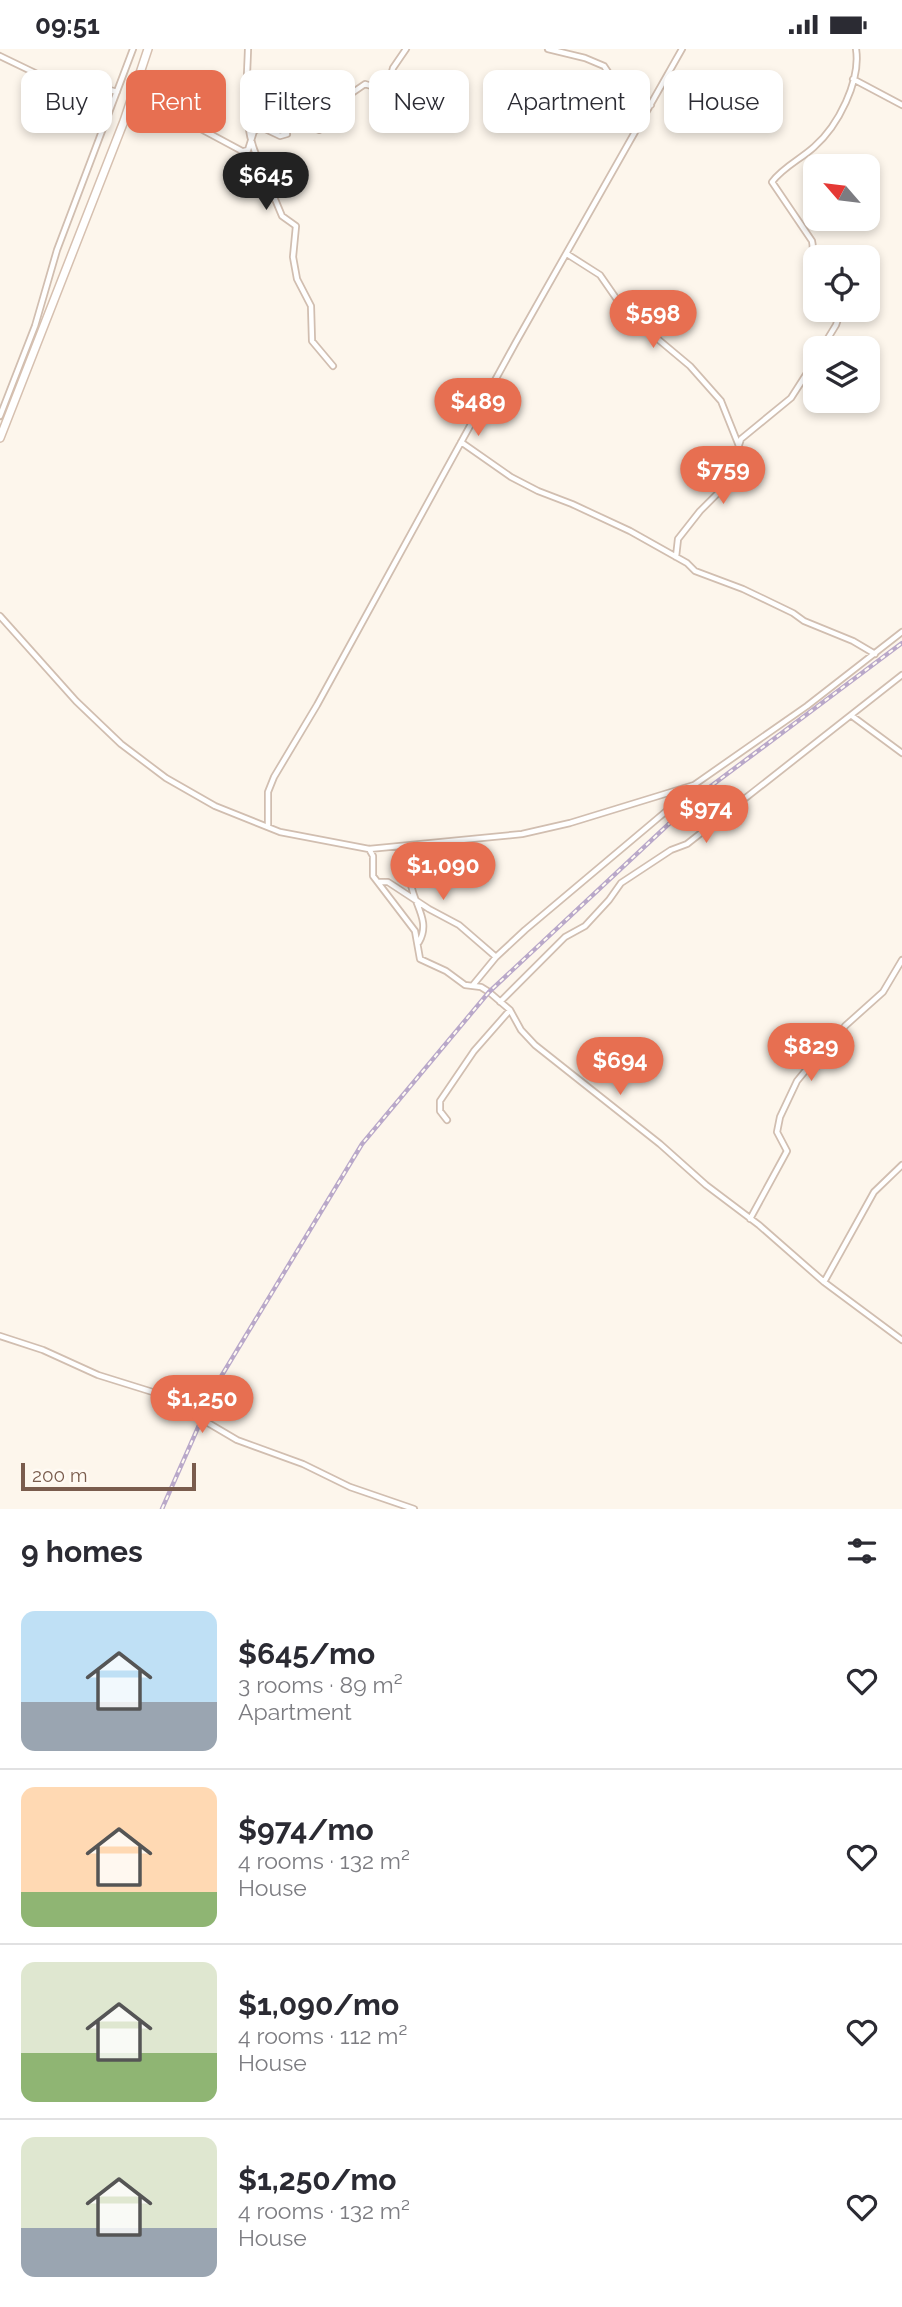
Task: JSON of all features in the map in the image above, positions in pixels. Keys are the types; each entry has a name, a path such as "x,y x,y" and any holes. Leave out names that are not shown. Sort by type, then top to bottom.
{"street":[{"path":"0,438 5,406 35,325 57,250 133,49"},
{"path":"141,70 148,49"},
{"path":"248,49 246,93 251,144 282,216 296,226 293,257 297,279 311,306 312,341 333,366"},
{"path":"355,91 365,84 384,90 388,86 393,68 406,49"},
{"path":"548,49 604,66 616,84 651,105"},
{"path":"268,826 270,784 317,705 682,49"},
{"path":"812,245 772,182 812,149 844,108 857,61 856,49"},
{"path":"0,56 60,85 74,87 89,84 117,92"},
{"path":"853,79 902,105"},
{"path":"0,415 126,112"},
{"path":"243,152 248,151 254,131 261,127 280,135 287,134"},
{"path":"208,133 259,161"},
{"path":"567,254 600,275 618,301 690,366 722,402 739,446"},
{"path":"676,557 678,539 723,489 741,439 791,398 803,379"},
{"path":"461,442 510,477 621,526 695,571 743,589 875,654"},
{"path":"0,616 76,701 142,760 199,799 235,815 303,838 369,849 522,834 570,823 694,785 807,706 902,632"},
{"path":"500,1002 565,937 585,926 610,900 621,883 671,850 687,844 902,675"},
{"path":"852,716 902,753"},
{"path":"472,986 496,957 525,930 670,808 683,788"},
{"path":"402,847 424,925 418,943 417,953 420,960 446,971 465,985 481,987 510,1010 527,1038 824,1282 902,1340"},
{"path":"369,849 373,856 373,876 412,926 418,943"},
{"path":"378,882 388,882 468,931 496,957"},
{"path":"750,1219 787,1151 777,1132 784,1107 797,1081 806,1070 822,1064 845,1026 883,992 902,960"},
{"path":"447,1120 440,1111 440,1101 474,1051 510,1010"},
{"path":"824,1282 874,1192 902,1165"},
{"path":"0,1336 43,1350 98,1375 159,1394 237,1440 303,1464 350,1487 414,1509"}],"railway":[{"path":"162,1509 219,1380 362,1144 489,992 703,792 902,643"}]}
